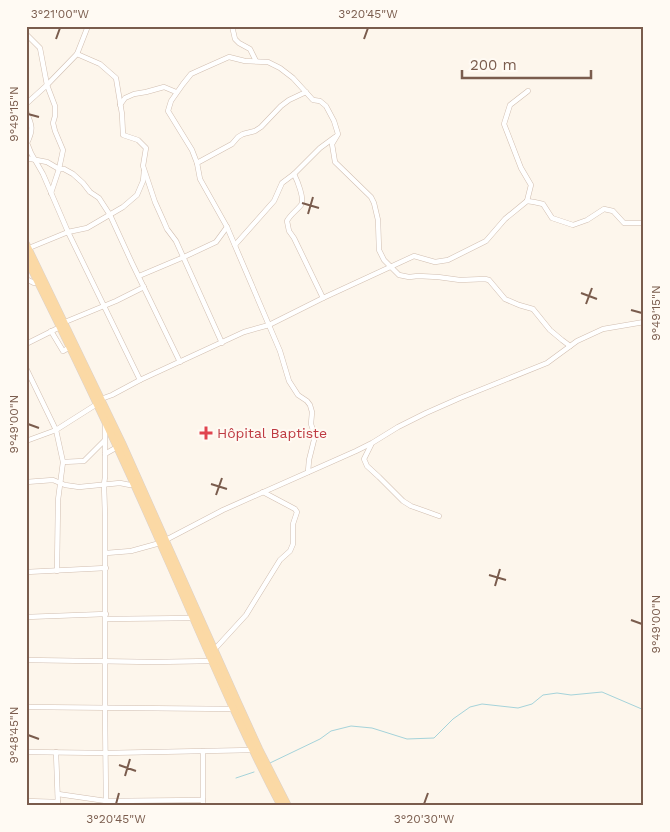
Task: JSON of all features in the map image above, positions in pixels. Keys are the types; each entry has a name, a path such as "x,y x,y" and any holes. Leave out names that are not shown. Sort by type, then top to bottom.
{"main road":[{"path":"27,246 72,346 120,445 128,472 214,650 259,749 288,806"},
{"path":"26,258 62,324"},
{"path":"99,401 105,421 131,464 194,618 234,709 281,806"}],"street":[{"path":"26,104 48,85 77,54 88,26"},
{"path":"232,26 235,39 250,49 256,61"},
{"path":"26,34 40,48 48,85 55,106 53,123 63,150 51,194"},
{"path":"27,246 68,232 87,228 110,215 137,195 142,181 146,148 138,140 123,135 116,78 100,64 77,54"},
{"path":"308,472 315,436 311,408 309,403 296,393 289,381 280,351 227,227 200,179 192,150 169,113 169,105 176,92 191,74 229,57 244,61 268,62 280,68 293,78 313,100 320,101 326,106 338,134 332,144 335,162 374,203 378,220 379,250 390,267 400,275 409,278 438,276 460,280 489,280 505,299 533,309 550,330 570,346"},
{"path":"120,105 125,98 134,94 164,87 176,92"},
{"path":"26,441 56,430 99,401 140,380 244,332 269,325 414,256 435,262 448,260 486,240 527,201 531,185 521,168 504,124 510,105 528,91"},
{"path":"197,164 228,147 238,137 261,127 281,106 306,92"},
{"path":"26,111 32,125 32,134 28,143 31,153 43,174 68,232 140,380"},
{"path":"235,245 274,201 282,182 294,174 320,148 336,136"},
{"path":"26,158 48,162 59,169 64,169 73,174 90,192 99,198 110,215 180,362"},
{"path":"144,169 155,202 167,229 184,257 222,343"},
{"path":"294,174 298,181 302,201 301,205 287,221 289,230 323,298"},
{"path":"527,201 543,204 552,218 573,225 587,220 604,208 613,211 624,223 644,223"},
{"path":"138,276 216,242 227,227"},
{"path":"26,278 34,282 38,281"},
{"path":"26,344 62,324 144,287"},
{"path":"106,553 131,551 162,541 224,510 372,443 398,427 460,398 547,363 577,341 603,329 644,322"},
{"path":"51,331 63,351 72,346"},
{"path":"26,368 56,430 63,462 58,500 57,571"},
{"path":"105,421 106,803"},
{"path":"63,462 84,461 104,441"},
{"path":"372,443 364,459 367,466 403,501 411,506 439,516"},
{"path":"105,454 120,445"},
{"path":"120,483 131,464"},
{"path":"26,482 53,480 79,487 120,483 134,484"},
{"path":"214,650 246,615 280,560 293,544 293,524 297,512 295,509 263,492"},
{"path":"26,572 106,568"},
{"path":"26,617 194,618"},
{"path":"26,660 106,662 213,661"},
{"path":"26,707 234,709"},
{"path":"26,752 106,753 253,750"},
{"path":"26,801 58,804 56,752"},
{"path":"58,794 106,803 203,803 203,752"}],"waterway":[{"path":"270,763 320,739 331,731 351,726 372,728 407,739 434,738 453,719 470,707 482,704 518,708 532,704 543,695 557,693 571,695 602,692 644,710"},
{"path":"236,778 254,772"}],"place":[{"name":"Hôpital Baptiste","path":"206,433"}]}
